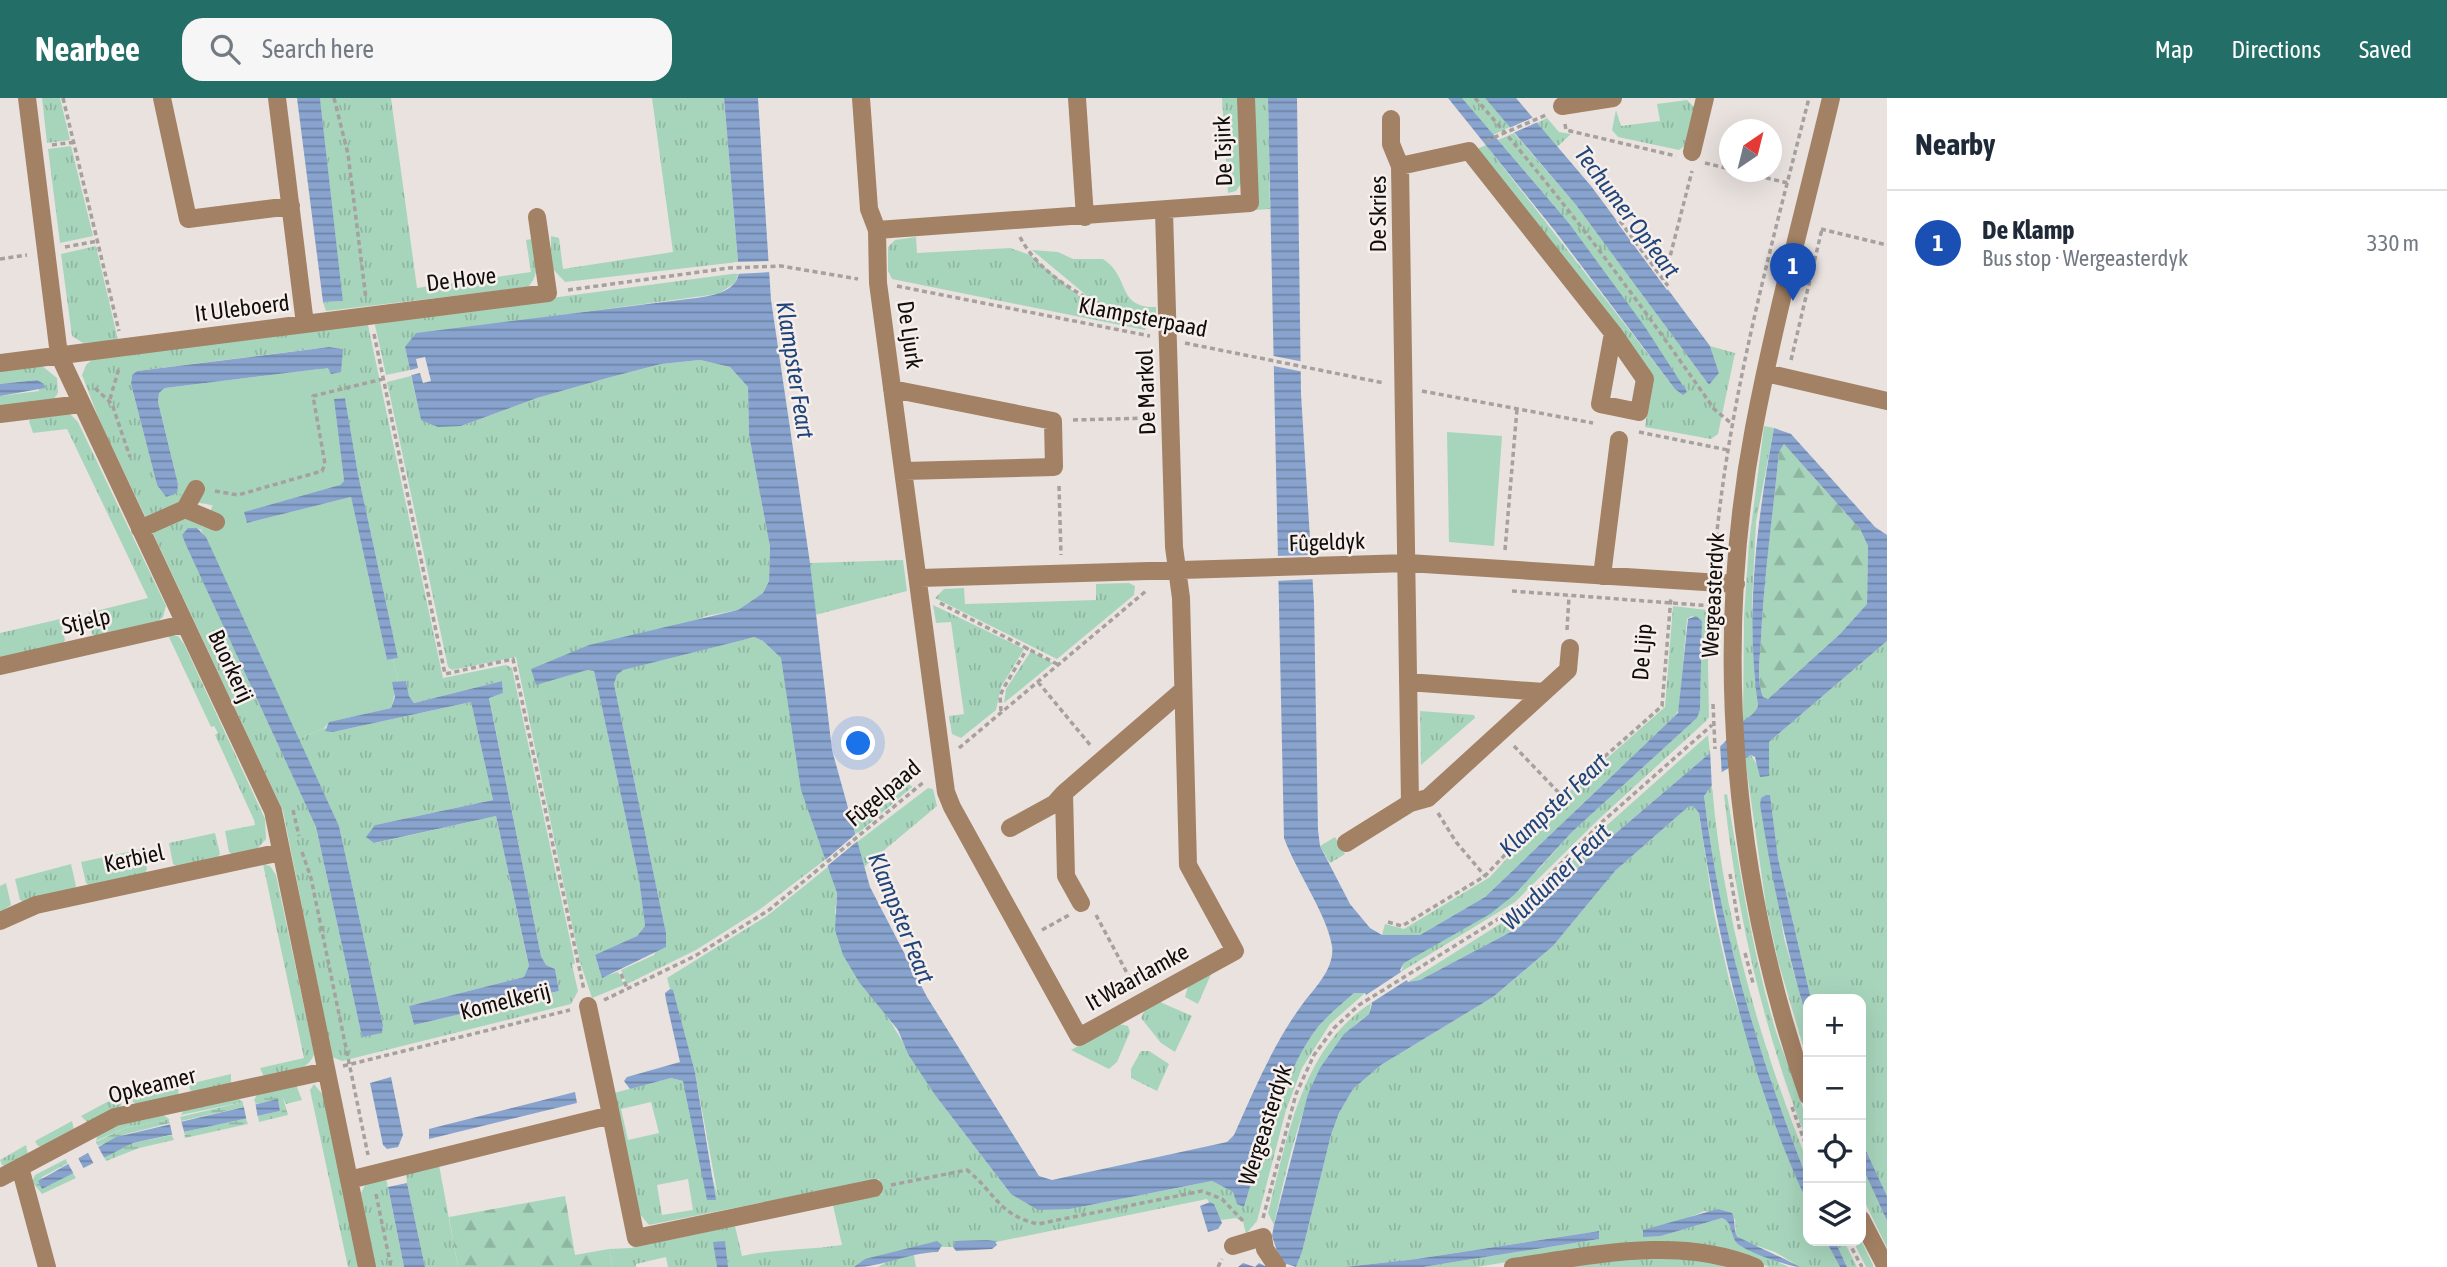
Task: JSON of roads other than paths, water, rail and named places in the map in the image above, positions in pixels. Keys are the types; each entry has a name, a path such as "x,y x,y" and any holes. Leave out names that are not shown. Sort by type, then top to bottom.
{"street":[{"name":"Buorkerij","path":"27,98 60,355 273,811 367,1267"},
{"path":"162,98 188,219 291,206"},
{"name":"It Uleboerd","path":"0,363 305,324 277,98"},
{"name":"De Ljurk","path":"862,98 869,209 877,230 878,283 921,587"},
{"path":"1077,98 1085,217"},
{"name":"De Tsjirk","path":"1164,211 1250,203 1246,98"},
{"path":"1562,106 1613,98"},
{"path":"1692,152 1704,98"},
{"name":"Wergeasterdyk","path":"1803,1079 1767,960 1748,863 1733,716 1736,584 1754,430 1831,98"},
{"path":"1391,119 1391,144 1399,166"},
{"name":"De Skries","path":"1408,563 1399,166 1469,151 1613,333"},
{"path":"877,230 1164,211"},
{"name":"De Markol","path":"1164,211 1177,572"},
{"name":"De Hove","path":"305,324 548,293 537,217"},
{"path":"1766,373 1887,401"},
{"path":"892,389 1053,421 1054,467 904,471"},
{"path":"0,414 81,404"},
{"path":"1602,576 1626,436"},
{"path":"140,529 191,498 216,522"},
{"path":"1408,563 1405,593 1408,682 1419,800"},
{"name":"Fûgeldyk","path":"921,587 1062,575 1408,563 1736,584"},
{"name":"It Waarlamke","path":"921,587 943,764 952,807 1079,1037 1235,951 1188,865 1181,598 1177,572"},
{"name":"Stjelp","path":"0,666 184,624"},
{"path":"1346,843 1419,800 1501,732 1568,670 1570,649"},
{"path":"1408,682 1544,692"},
{"path":"1010,828 1054,804 1102,758 1183,690"},
{"path":"1064,793 1066,876 1084,906"},
{"name":"Kerbiel","path":"0,921 36,905 281,852"},
{"path":"587,1006 636,1238 874,1188"},
{"name":"Opkeamer","path":"0,1178 115,1117 326,1070"},
{"path":"349,1180 611,1115"},
{"path":"20,1167 47,1267"},
{"path":"1866,1229 1886,1267"},
{"path":"1233,1247 1263,1237 1274,1263"},
{"path":"1513,1267 1600,1255 1666,1250 1719,1255 1755,1267"}],"water":[{"path":"297,98 320,98 343,301 323,302"},
{"path":"724,98 758,98 771,300 810,563 832,750 870,887 927,997 1039,1176 1052,1180 1227,1142 1234,1135 1274,1050 1293,1017 1324,976 1331,962 1332,946 1324,920 1284,838 1268,98 1297,98 1301,394 1314,603 1318,830 1320,846 1350,904 1370,928 1382,935 1420,935 1485,897 1678,713 1688,619 1696,616 1702,621 1700,710 1697,718 1572,832 1514,895 1490,914 1404,963 1400,970 1408,982 1420,980 1520,927 1596,850 1720,746 1755,711 1758,706 1754,671 1753,601 1762,497 1774,428 1791,434 1875,527 1887,535 1887,641 1769,742 1769,776 1760,777 1755,757 1751,755 1722,772 1704,796 1711,847 1731,944 1757,1039 1803,1167 1803,1193 1769,1109 1739,1012 1716,913 1699,813 1693,806 1688,807 1615,871 1553,946 1493,997 1381,1065 1353,1089 1339,1113 1331,1135 1296,1267 1287,1264 1283,1267 1255,1267 1259,1263 1265,1266 1278,1254 1272,1236 1274,1225 1308,1094 1320,1068 1344,1034 1369,1014 1372,1004 1365,993 1354,993 1333,1011 1304,1048 1283,1091 1244,1207 1237,1204 1233,1192 1212,1181 1070,1209 1038,1210 1011,1194 935,1095 908,1054 898,1030 859,982 843,955 835,930 837,893 801,790 781,658 763,641 754,637 623,670 617,675 614,684 666,933 666,947 602,978 595,955 637,936 645,926 639,879 594,671 587,670 536,685 531,669 589,645 738,610 763,593 769,581 770,547 749,435 748,387 730,367 700,360 661,364 537,398 461,426 438,427 421,420 405,347 416,333 706,296 724,291 736,281 739,273","holes":["1784,444 1860,529 1868,546 1867,604 1840,634 1768,699 1763,697 1759,668 1764,592 1779,452"]},
{"path":"1448,98 1462,98 1568,222 1645,327 1687,392 1683,395 1675,389 1555,231"},
{"path":"1485,98 1516,98 1591,186 1710,346 1719,373 1709,385 1576,205"},
{"path":"329,347 343,349 341,372 331,374 328,368 165,388 159,393 158,402 178,484 177,493 166,497 157,485 131,384 132,375 137,371"},
{"path":"37,380 44,384 45,388 0,396 0,384"},
{"path":"345,398 358,474 398,658 387,660 351,497 247,523 244,512 340,485 344,481 334,399"},
{"path":"188,528 197,528 206,537 339,826 383,1025 382,1033 362,1037 316,827 186,545 182,535"},
{"path":"406,681 409,696 414,703 502,681 503,693 489,698 541,956 546,965 555,969 559,991 414,1025 409,1006 524,977 529,966 496,816 374,843 366,837 375,825 493,800 471,702 333,732 325,731 329,722 391,708 395,697 392,682"},
{"path":"1770,795 1778,858 1810,994 1803,994 1803,1005 1769,860 1761,798"},
{"path":"673,990 695,1072 716,1200 707,1200 683,1081 671,1078 630,1089 624,1081 627,1077 680,1062 665,993"},
{"path":"391,1077 403,1135 398,1147 387,1149 383,1145 370,1083"},
{"path":"575,1092 577,1103 429,1139 429,1129"},
{"path":"278,1099 280,1111 133,1143 42,1189 38,1181 116,1137"},
{"path":"1866,1151 1887,1196 1887,1221 1866,1175"},
{"path":"407,1183 425,1267 404,1267 388,1187"},
{"path":"1210,1202 1214,1204 1222,1223 1218,1229 1208,1232 1200,1206"},
{"path":"1718,1209 1732,1213 1737,1236 1800,1267 1766,1258 1740,1246 1728,1223 1722,1218 1661,1236 1643,1237 1643,1230"},
{"path":"1599,1231 1599,1239 1423,1267 1345,1267 1416,1259"},
{"path":"725,1241 728,1267 717,1267 713,1242"},
{"path":"937,1241 942,1245 938,1252 854,1267 865,1259"},
{"path":"955,1241 995,1241 997,1245 992,1249 956,1251 953,1247"},
{"path":"1829,1246 1837,1246 1847,1267 1840,1267"},
{"path":"1243,1263 1255,1267 1238,1267"}],"place":[{"name":"De Klamp","path":"1793,301"}],"water label":[{"name":"Techumer Opfeart","path":"1627,212"},
{"name":"Klampster Feart","path":"795,370"},
{"name":"Klampster Feart","path":"1554,805"},
{"name":"Wurdumer Feart","path":"1556,877"},
{"name":"Klampster Feart","path":"901,918"}]}
